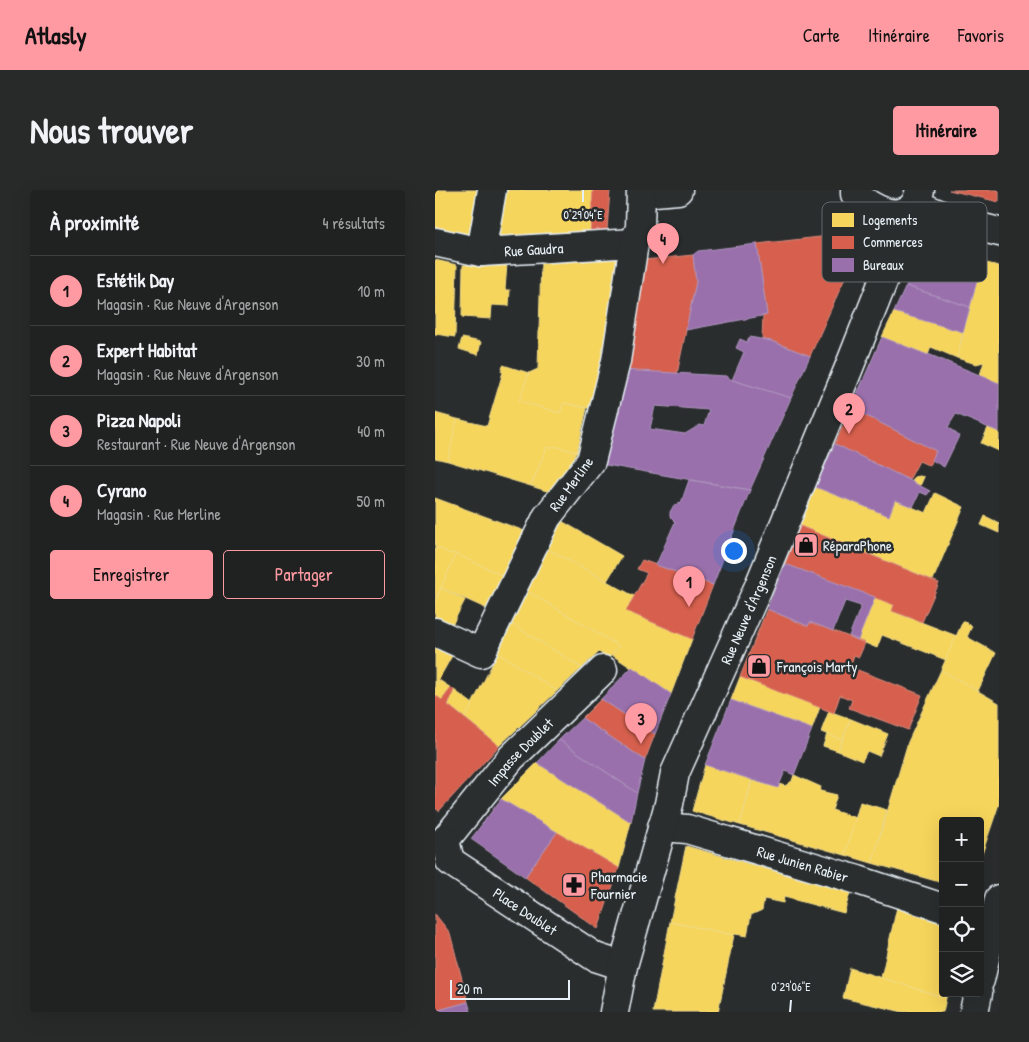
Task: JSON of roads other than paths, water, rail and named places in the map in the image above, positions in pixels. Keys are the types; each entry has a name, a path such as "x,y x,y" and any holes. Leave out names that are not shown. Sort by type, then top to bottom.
{"street":[{"path":"481,252 492,190"},
{"path":"641,191 678,190"},
{"path":"855,190 855,194 864,202"},
{"name":"Rue Merline","path":"435,632 481,654 547,517 591,461 616,361 634,243 640,228 641,191"},
{"name":"Rue Gaudra","path":"435,242 481,252 634,243"},
{"name":"Rue Neuve d'Argenson","path":"614,1012 623,966 669,804 675,773 758,588 883,282"},
{"name":"Impasse Doublet","path":"440,837 511,758 603,670"},
{"name":"Rue Junien Rabier","path":"662,827 687,829 858,880 940,907"},
{"name":"Place Doublet","path":"440,837 450,860 595,957 623,966"},
{"path":"984,961 993,917"},
{"path":"973,1012 976,997"}],"place":[{"name":"Cyrano","path":"663,264"},
{"name":"Expert Habitat","path":"849,434"},
{"name":"RéparaPhone","path":"806,545"},
{"name":"Estétik Day","path":"689,607"},
{"name":"François Marty","path":"759,666"},
{"name":"Pizza Napoli","path":"641,744"},
{"name":"Pharmacie Fournier","path":"574,885"}]}
